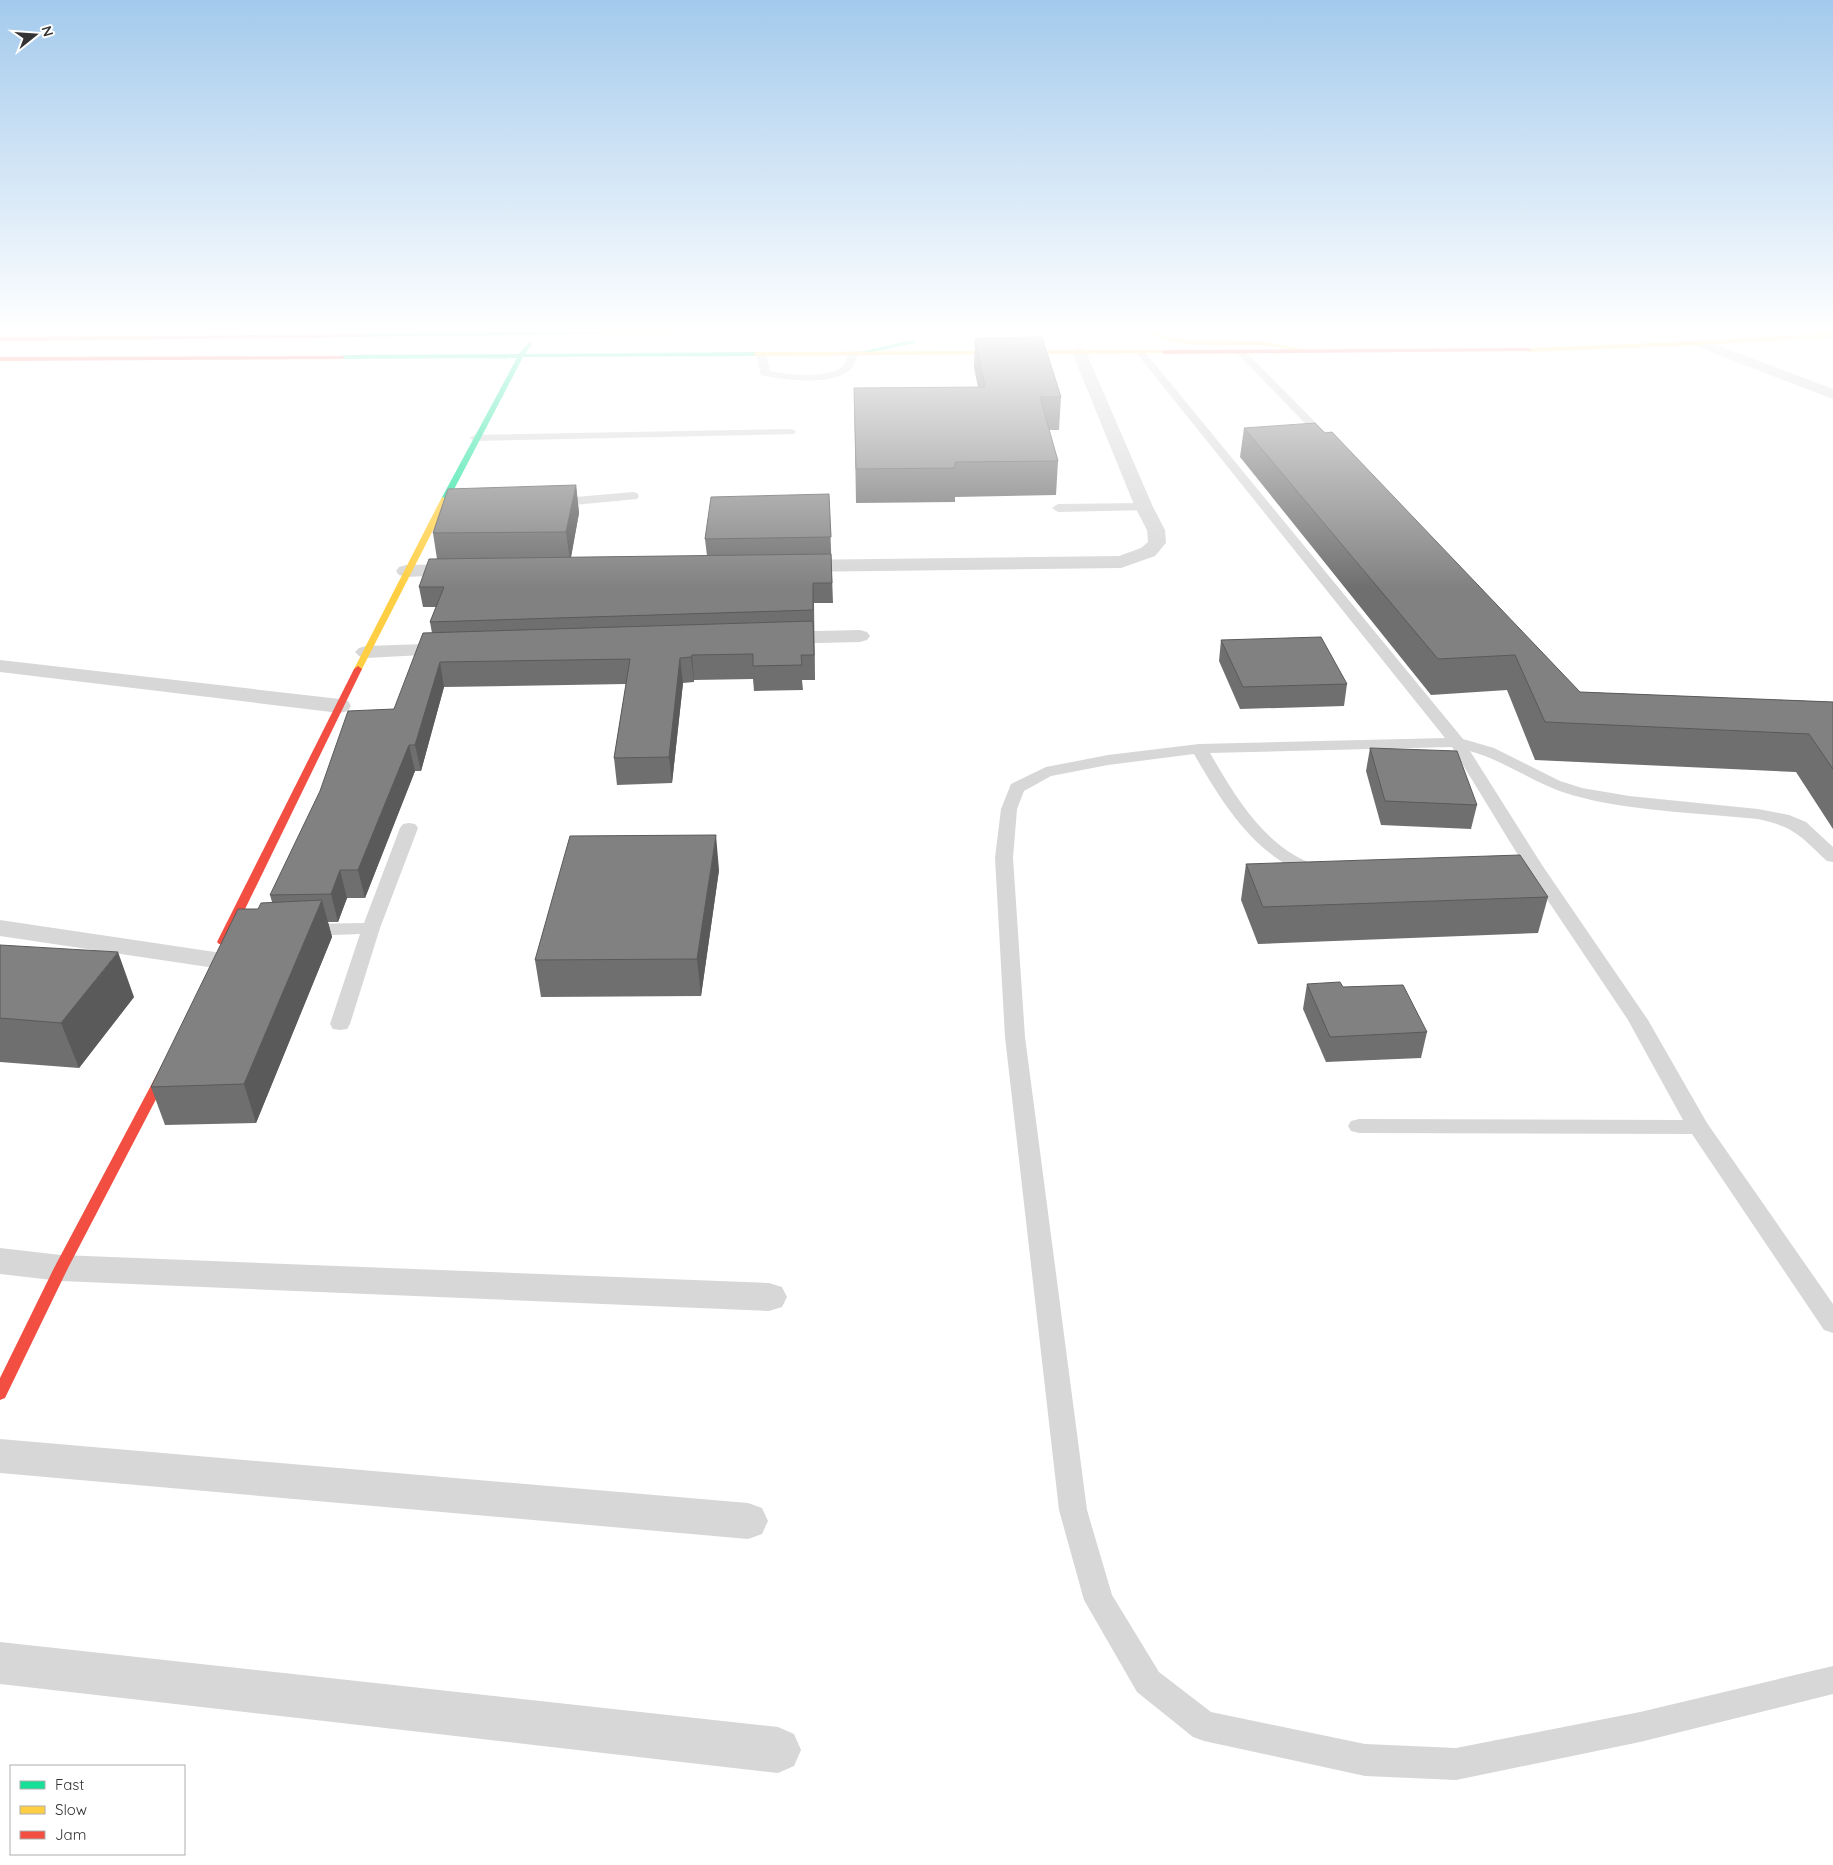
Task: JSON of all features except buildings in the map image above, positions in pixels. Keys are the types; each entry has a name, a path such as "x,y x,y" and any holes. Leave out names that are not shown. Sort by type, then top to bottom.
{"main road":[{"path":"213,965 227,933 406,571 488,415"},
{"path":"0,1394 61,1268 176,1048"}],"street":[{"path":"781,566 1121,562 1148,552 1157,543 1156,530 1144,507 1105,415"},
{"path":"406,571 475,570"},
{"path":"761,639 860,636"},
{"path":"366,652 474,648"},
{"path":"0,666 340,706"},
{"path":"0,928 213,965"},
{"path":"0,1261 61,1268 770,1297"},
{"path":"0,1456 748,1521"},
{"path":"0,1663 778,1750"}],"lane":[{"path":"1191,415 1457,742 1533,866 1638,1020 1698,1126 1833,1323"},
{"path":"1303,415 1338,450"},
{"path":"475,438 790,432"},
{"path":"544,503 633,496"},
{"path":"1058,508 1144,507"},
{"path":"437,512 456,510"},
{"path":"1833,857 1800,826 1783,819 1758,814 1629,801 1579,792 1554,784 1488,751 1457,742 1199,750 1108,760 1046,772 1017,788 1009,809 1004,858 1015,1037 1073,1510 1099,1600 1148,1682 1204,1726 1365,1760 1456,1764 1640,1727 1833,1680"},
{"path":"1199,750 1229,802 1260,836 1286,858 1322,874 1332,874"},
{"path":"340,1024 371,928 409,828"},
{"path":"1514,867 1533,866"},
{"path":"285,931 371,928"},
{"path":"227,933 246,932"},
{"path":"1359,1126 1698,1126"}],"traffic: fast":[{"path":"445,499 489,415"}],"traffic: slow":[{"path":"358,669 445,499"}],"traffic: jam":[{"path":"223,942 358,669"},
{"path":"0,1394 61,1268 171,1059"}]}
